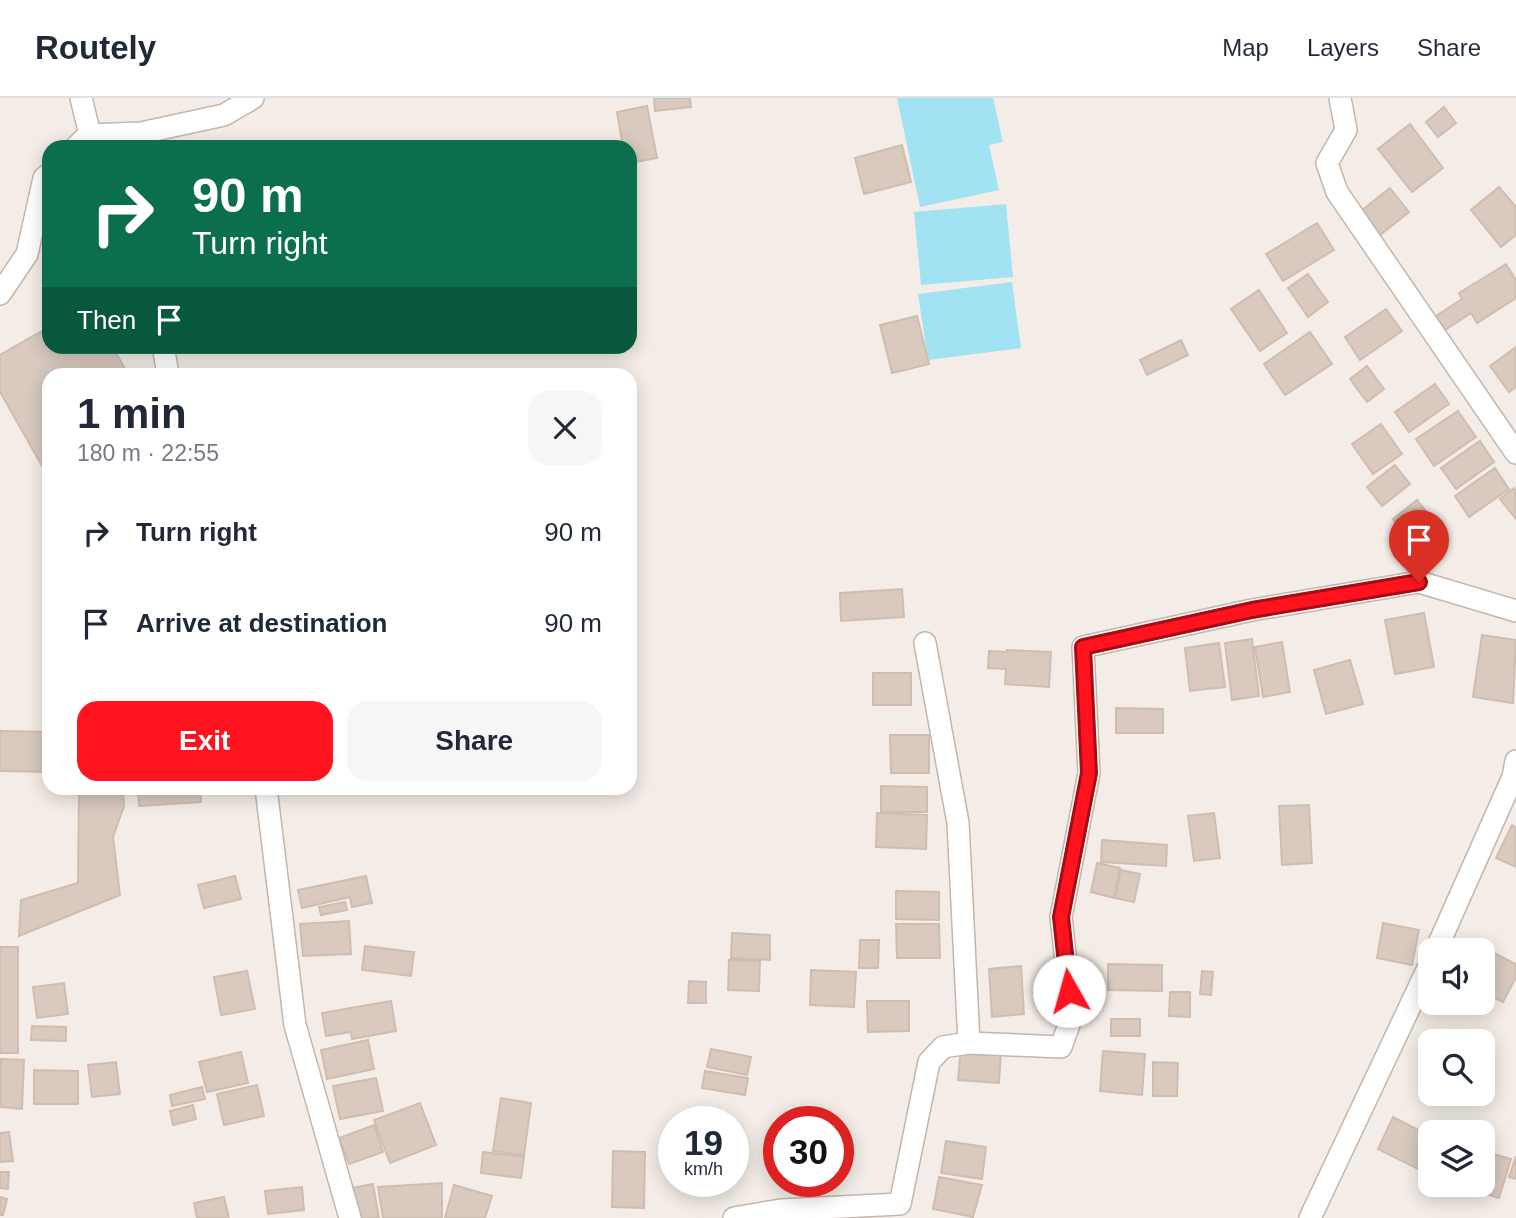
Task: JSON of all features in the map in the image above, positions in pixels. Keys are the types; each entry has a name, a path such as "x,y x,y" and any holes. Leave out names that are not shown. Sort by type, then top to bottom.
{"street":[{"path":"81,98 85,140"},
{"path":"102,140 224,115 253,98"},
{"path":"1340,98 1346,130 1327,163 1337,192 1516,453"},
{"path":"0,294 27,254 42,187"},
{"path":"734,1218 781,1210 900,1204 929,1062 943,1047 969,1043 1061,1047 1072,1016 1061,917 1089,773 1083,647 1252,610 1419,582 1516,611"},
{"path":"925,643 958,823 969,1043"},
{"path":"1441,938 1508,789 1516,761"},
{"path":"267,795 295,1026 350,1218"},
{"path":"1310,1218 1418,989"}],"water":[{"path":"897,98 993,98 1003,142 989,145 999,190 920,207"},
{"path":"1006,204 1013,277 921,285 914,212"},
{"path":"1012,282 1021,348 928,360 918,294"}],"building":[{"path":"654,98 690,98 691,107 655,111"},
{"path":"647,106 657,158 637,162 637,140 622,140 617,112"},
{"path":"1444,107 1456,123 1438,137 1426,122"},
{"path":"1410,124 1443,168 1412,192 1378,149"},
{"path":"149,136 150,140 121,140"},
{"path":"902,145 911,182 864,194 855,158"},
{"path":"1499,187 1516,207 1516,235 1501,247 1471,210"},
{"path":"1390,188 1409,212 1375,239 1356,215"},
{"path":"1317,223 1334,250 1283,281 1266,254"},
{"path":"1506,264 1516,280 1516,298 1477,323 1471,313 1445,330 1436,316 1462,299 1459,293"},
{"path":"1308,274 1328,302 1308,317 1288,288"},
{"path":"1259,290 1287,333 1260,351 1231,309"},
{"path":"1386,309 1402,331 1360,360 1345,337"},
{"path":"917,316 929,364 892,373 880,325"},
{"path":"42,331 42,354 117,354 125,368 42,368 42,466 0,392 0,355"},
{"path":"1310,332 1332,364 1285,395 1264,364"},
{"path":"1181,340 1188,355 1147,375 1140,360"},
{"path":"1516,347 1516,387 1509,392 1490,366"},
{"path":"1367,366 1384,389 1367,402 1350,379"},
{"path":"1435,384 1449,404 1409,432 1395,412"},
{"path":"1458,411 1476,437 1434,466 1416,439"},
{"path":"1381,424 1402,454 1373,474 1352,444"},
{"path":"1480,441 1494,462 1456,489 1441,468"},
{"path":"1395,465 1410,484 1382,506 1367,487"},
{"path":"1495,468 1509,489 1469,517 1455,496"},
{"path":"1514,488 1516,491 1516,519 1500,499"},
{"path":"1417,500 1443,532 1418,552 1393,519"},
{"path":"902,589 904,617 841,621 840,593"},
{"path":"1424,613 1434,667 1395,674 1385,620"},
{"path":"1482,635 1516,640 1513,703 1473,697"},
{"path":"1252,639 1259,696 1232,700 1225,643"},
{"path":"1282,642 1290,692 1263,697 1255,647"},
{"path":"1219,643 1225,687 1190,691 1185,648"},
{"path":"989,651 1051,652 1049,687 1005,684 1006,669 988,668"},
{"path":"1350,660 1363,704 1326,714 1314,670"},
{"path":"873,673 911,673 911,705 873,705"},
{"path":"1116,708 1163,709 1163,733 1116,733"},
{"path":"0,731 42,732 42,772 0,771"},
{"path":"890,735 929,735 929,773 891,773"},
{"path":"881,786 927,787 927,812 881,812"},
{"path":"79,795 123,795 124,806 113,837 120,895 19,936 21,900 78,883"},
{"path":"138,795 200,795 201,802 139,806"},
{"path":"1309,805 1312,863 1282,865 1279,806"},
{"path":"877,813 927,815 926,849 876,847"},
{"path":"1214,813 1220,858 1194,861 1188,816"},
{"path":"1512,825 1516,828 1516,867 1496,858"},
{"path":"1102,840 1167,845 1166,866 1101,862"},
{"path":"1097,863 1120,868 1114,898 1091,892"},
{"path":"1121,870 1140,874 1134,902 1115,898"},
{"path":"235,876 241,899 204,908 198,885"},
{"path":"366,876 372,903 352,907 350,897 302,908 298,890"},
{"path":"896,891 939,892 939,920 896,919"},
{"path":"345,902 347,910 321,915 319,907"},
{"path":"349,921 351,954 303,956 300,924"},
{"path":"1383,923 1419,930 1412,965 1377,958"},
{"path":"896,924 939,924 940,958 897,958"},
{"path":"732,933 770,935 770,960 731,958"},
{"path":"860,940 879,940 878,968 859,968"},
{"path":"365,946 414,952 411,976 362,970"},
{"path":"0,947 18,947 18,1053 0,1053"},
{"path":"1495,954 1516,964 1516,977 1503,1002 1495,998"},
{"path":"729,960 760,961 759,991 728,990"},
{"path":"1108,964 1162,965 1162,991 1108,990"},
{"path":"1021,966 1024,1014 992,1017 989,969"},
{"path":"811,970 856,972 854,1007 810,1005"},
{"path":"247,971 255,1009 221,1015 214,977"},
{"path":"1202,971 1213,972 1211,995 1200,994"},
{"path":"689,981 706,982 706,1003 688,1003"},
{"path":"64,983 68,1014 37,1018 33,987"},
{"path":"1170,992 1190,992 1190,1017 1169,1016"},
{"path":"391,1001 396,1031 352,1039 351,1032 326,1036 322,1013"},
{"path":"867,1001 909,1001 909,1031 868,1032"},
{"path":"1111,1019 1140,1019 1140,1036 1111,1036"},
{"path":"32,1026 66,1027 66,1041 31,1040"},
{"path":"368,1040 374,1069 327,1079 321,1050"},
{"path":"961,1047 1001,1050 999,1083 958,1080"},
{"path":"711,1049 751,1057 747,1075 707,1067"},
{"path":"1103,1051 1145,1054 1142,1095 1100,1091"},
{"path":"241,1052 248,1083 207,1092 199,1062"},
{"path":"1,1059 24,1060 22,1109 0,1107"},
{"path":"116,1062 120,1094 92,1097 88,1065"},
{"path":"1153,1062 1178,1063 1177,1096 1153,1096"},
{"path":"34,1070 78,1071 78,1104 34,1104"},
{"path":"705,1071 748,1078 745,1095 702,1088"},
{"path":"376,1078 383,1111 340,1119 333,1086"},
{"path":"257,1085 264,1116 224,1125 217,1094"},
{"path":"202,1087 205,1099 172,1106 170,1095"},
{"path":"501,1098 531,1103 524,1155 493,1151"},
{"path":"420,1103 436,1145 390,1163 374,1120"},
{"path":"193,1105 196,1119 173,1125 170,1111"},
{"path":"1393,1117 1418,1130 1418,1169 1378,1149"},
{"path":"374,1125 383,1152 349,1164 339,1138"},
{"path":"9,1132 13,1161 0,1162 0,1133"},
{"path":"946,1141 986,1147 982,1179 941,1173"},
{"path":"613,1151 645,1152 644,1208 612,1207"},
{"path":"483,1152 524,1157 521,1178 481,1173"},
{"path":"1495,1155 1511,1159 1499,1198 1495,1197"},
{"path":"1516,1156 1516,1179 1509,1177"},
{"path":"0,1172 9,1172 8,1189 0,1188"},
{"path":"939,1177 982,1185 973,1217 933,1209"},
{"path":"442,1183 442,1218 383,1218 378,1187"},
{"path":"373,1184 379,1218 357,1218 352,1188"},
{"path":"454,1185 492,1196 485,1218 445,1218"},
{"path":"302,1187 304,1210 268,1214 265,1191"},
{"path":"0,1197 7,1199 3,1215 0,1215"},
{"path":"224,1197 229,1218 197,1218 194,1203"}],"route":[{"path":"1069,991 1061,917 1089,773 1083,647 1252,610 1419,582"}]}
